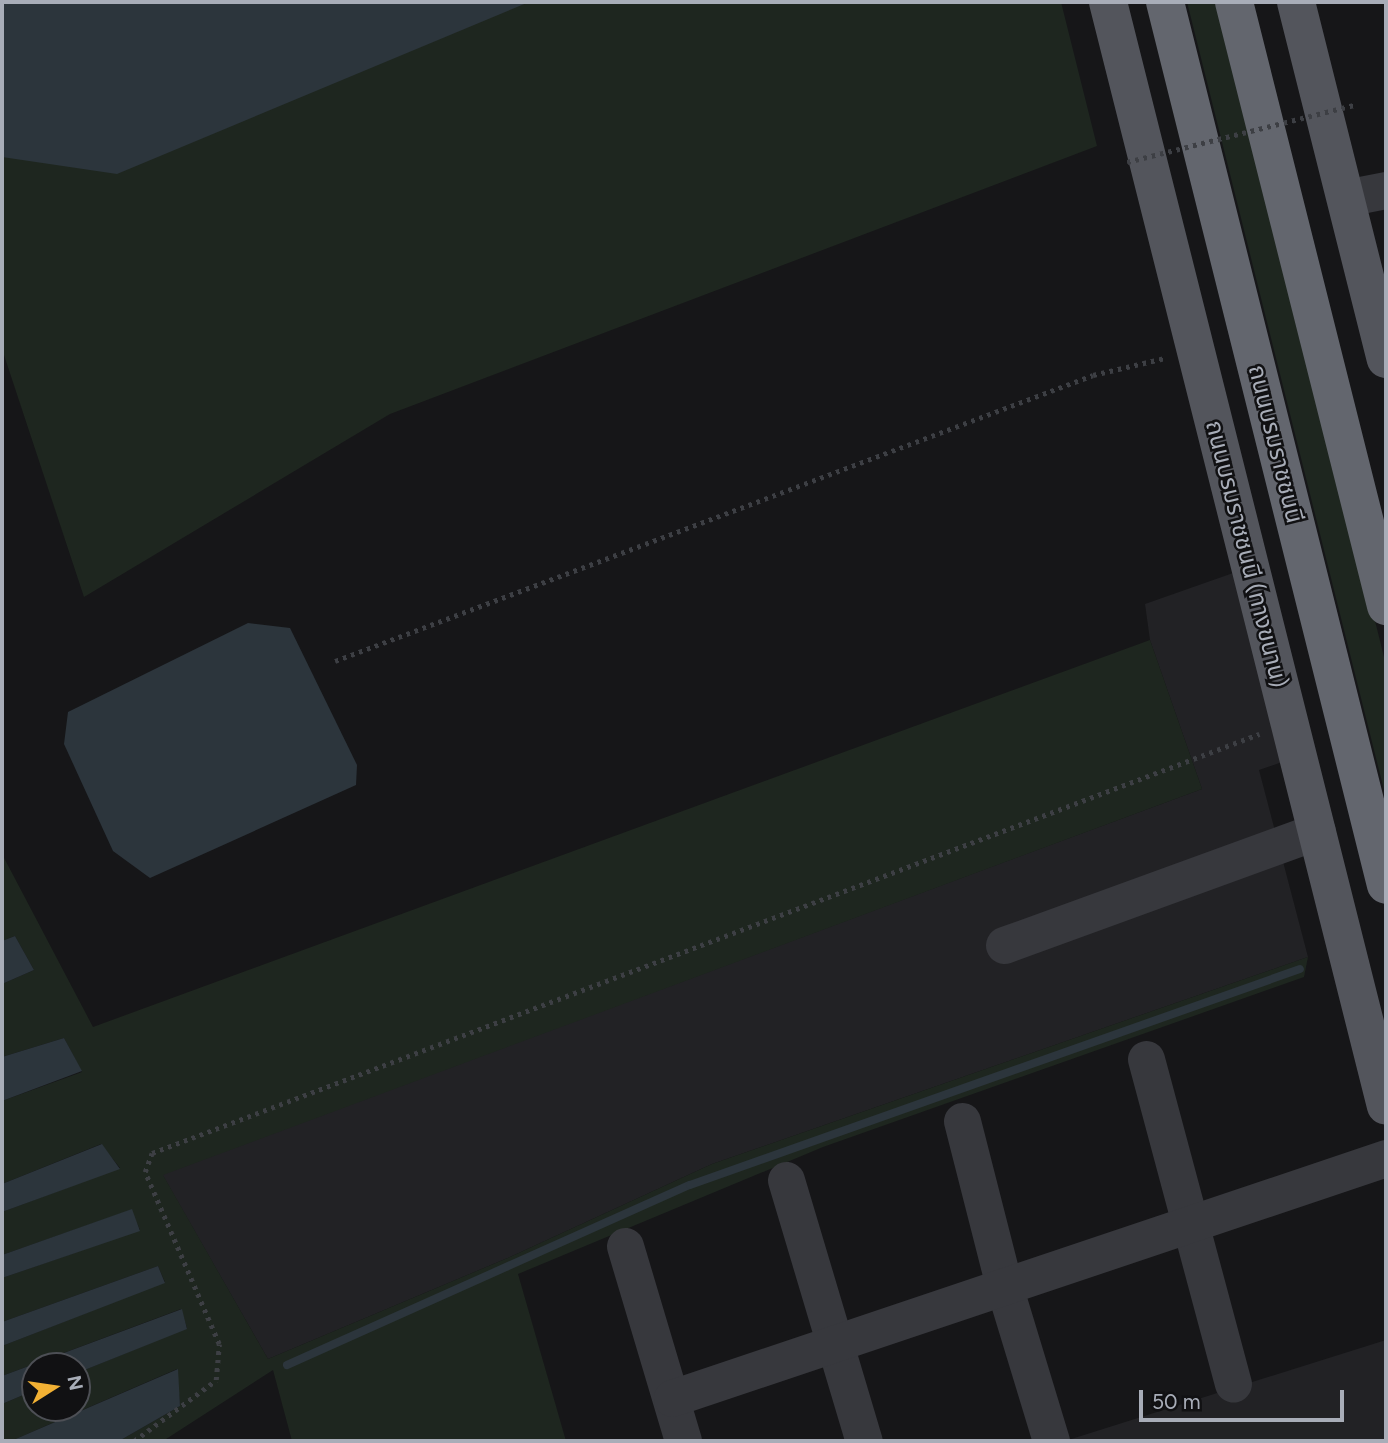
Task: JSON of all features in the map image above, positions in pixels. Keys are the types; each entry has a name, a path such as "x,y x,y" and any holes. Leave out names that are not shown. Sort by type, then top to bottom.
{"highway":[{"name":"ถนนบรมราชชนนี","path":"1166,2 1386,885"},
{"path":"1234,2 1386,606"}],"main road":[{"name":"ถนนบรมราชชนนี (ทางขนาน)","path":"1108,2 1386,1106"},
{"path":"1296,2 1385,349"}],"street":[{"path":"1345,198 1386,190"},
{"path":"1004,945 1317,831"},
{"path":"1146,1059 1233,1384"},
{"path":"962,1121 1004,1286 1051,1441"},
{"path":"672,1398 1386,1158"},
{"path":"786,1180 864,1441"},
{"path":"625,1246 683,1441"}],"path":[{"path":"1127,162 1354,105"},
{"path":"335,661 1093,374 1196,351"},
{"path":"134,1441 216,1380 219,1344 145,1172 152,1153 1290,723"}],"shaded area":[{"path":"2,2 1061,2 1097,146 390,414 84,597 2,349"},
{"path":"2,2 529,2 117,174 2,157"},
{"path":"1187,2 1220,2 1282,246 1386,665 1386,798"},
{"path":"1236,572 1288,760 1259,770 1308,957 712,1164 510,1257 268,1359 162,1174 1202,789 1150,640 1145,604"},
{"path":"248,623 290,628 357,765 356,785 150,878 113,851 64,744 68,712"},
{"path":"1150,640 1202,789 163,1175 268,1359 510,1257 712,1164 1308,957 1304,977 823,1147 518,1274 566,1441 292,1441 273,1370 163,1441 119,1441 180,1406 177,1369 91,1406 91,1367 187,1328 181,1309 66,1352 21,1352 21,1369 2,1376 2,1346 165,1282 158,1266 2,1322 2,1278 140,1230 131,1210 2,1255 2,1212 120,1168 101,1144 2,1184 2,1101 82,1072 64,1038 2,1057 2,984 34,970 15,936 2,941 2,854 93,1027"},
{"path":"15,936 34,970 2,984 2,941"},
{"path":"64,1038 82,1071 2,1101 2,1057"},
{"path":"102,1144 120,1169 2,1212 2,1184"},
{"path":"132,1209 140,1231 2,1278 2,1255"},
{"path":"158,1266 165,1283 2,1346 2,1322"},
{"path":"182,1309 187,1329 91,1367 91,1352 66,1352"},
{"path":"1386,1340 1386,1441 1065,1441"},
{"path":"21,1369 21,1396 2,1404 2,1376"},
{"path":"178,1369 180,1406 119,1441 11,1441 55,1422 91,1422 91,1407"},
{"path":"21,1396 21,1422 55,1422 11,1441 2,1441 2,1404"}],"waterway":[{"path":"287,1365 690,1185 1300,969"}]}
